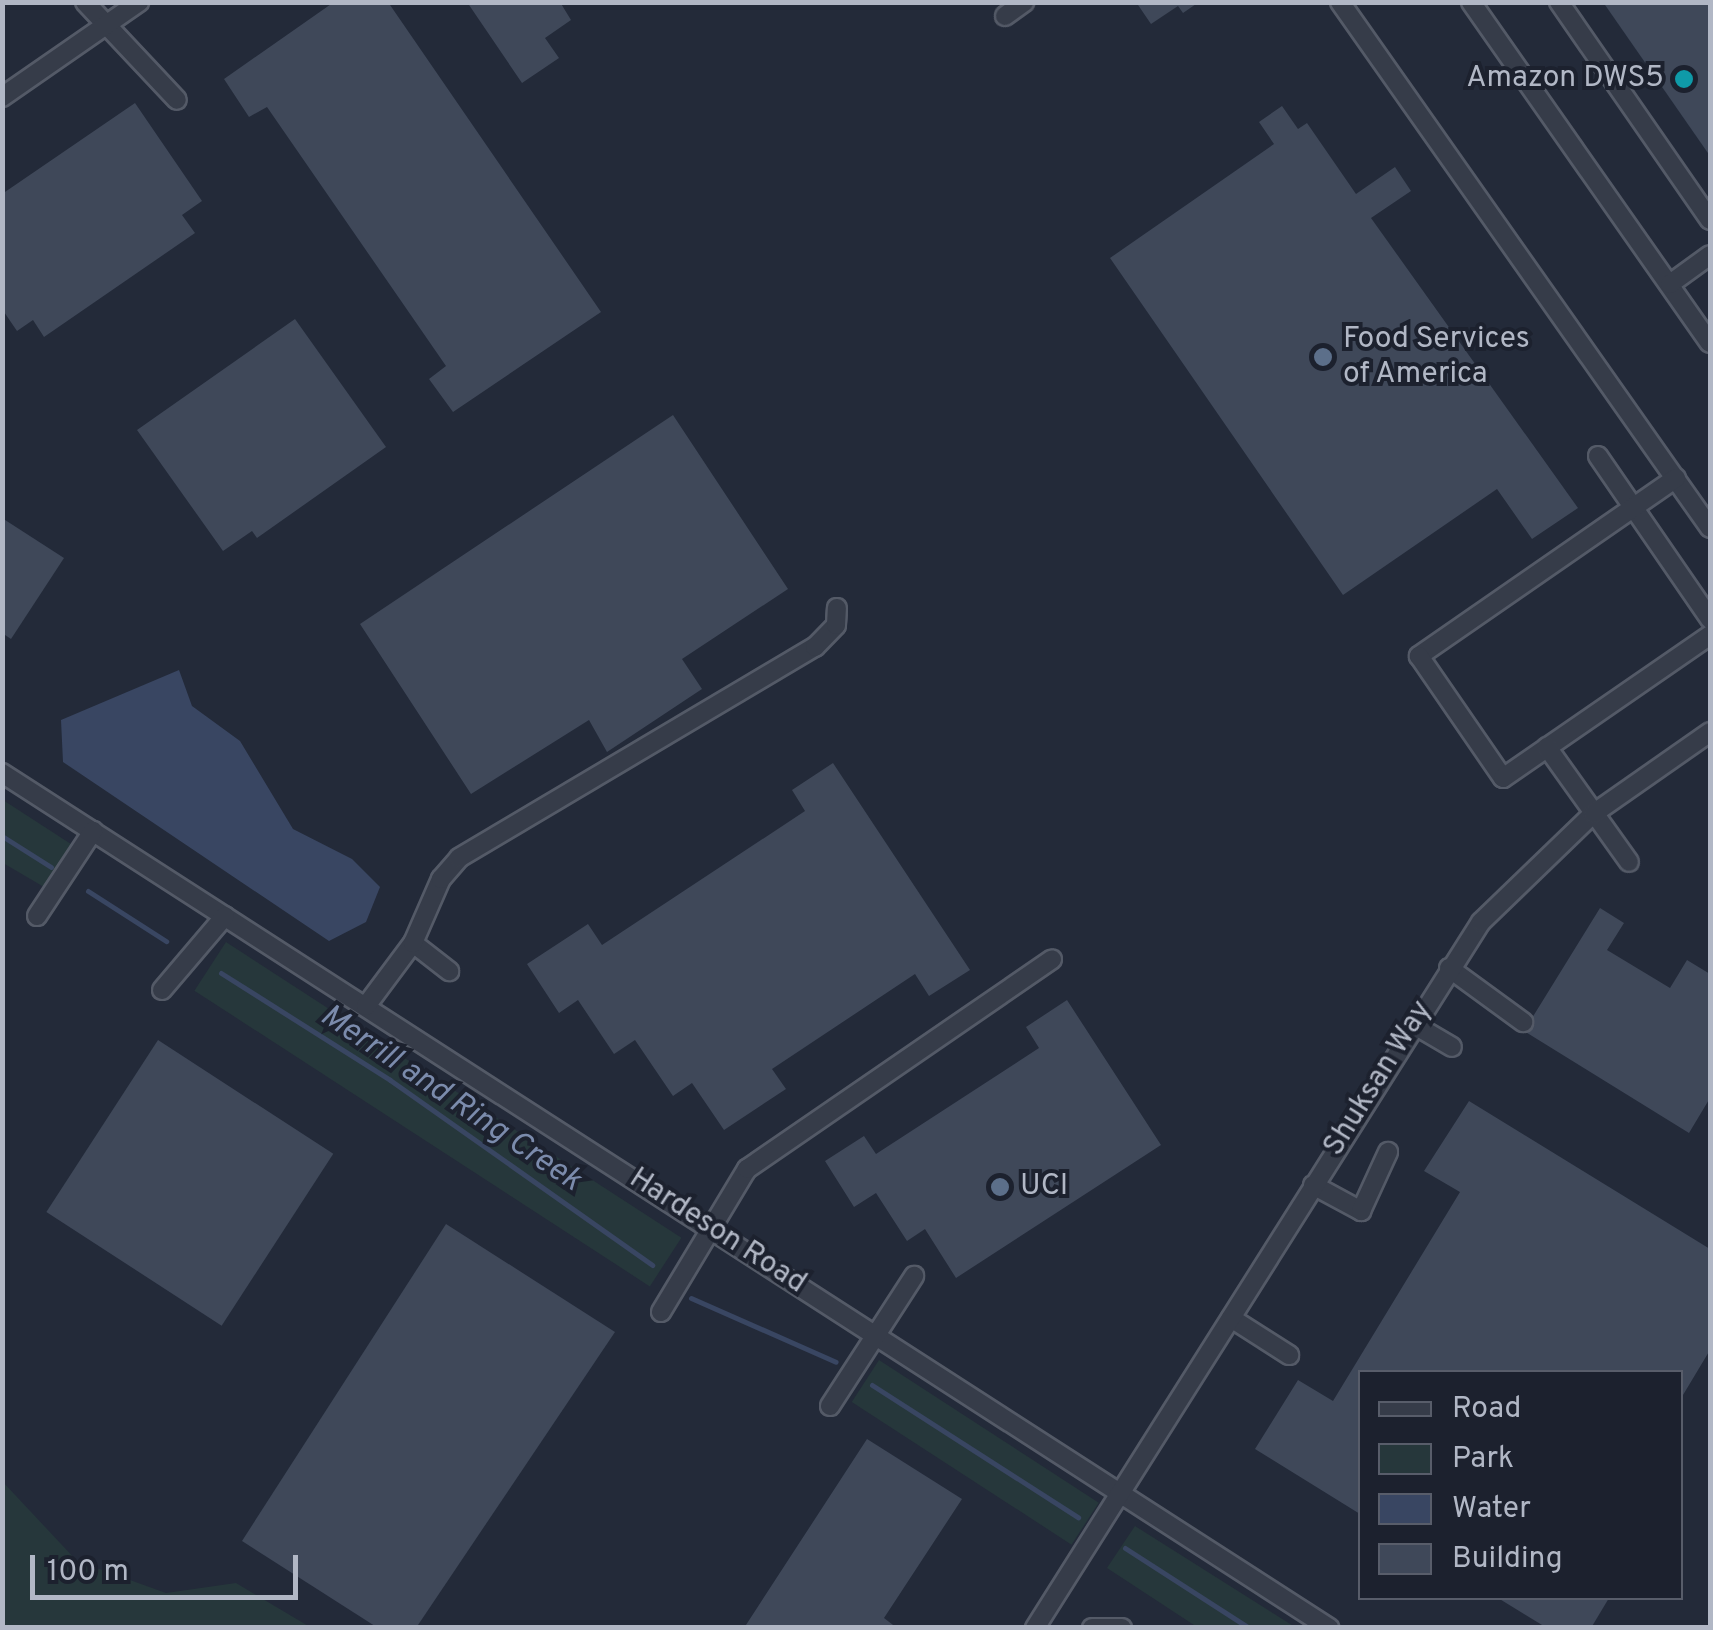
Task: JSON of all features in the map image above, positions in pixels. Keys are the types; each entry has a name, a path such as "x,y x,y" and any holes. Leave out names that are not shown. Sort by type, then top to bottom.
{"street":[{"path":"85,2 103,28 178,100"},
{"path":"2,97 140,2"},
{"path":"1005,16 1024,2"},
{"path":"1340,2 1710,528"},
{"path":"1470,2 1710,343"},
{"path":"1559,2 1710,220"},
{"path":"1670,284 1710,255"},
{"path":"1598,456 1710,620"},
{"path":"1676,478 1419,656 1503,778 1710,634"},
{"path":"366,1006 413,944 440,878 459,858 815,647 836,625 837,608"},
{"name":"Shuksan Way","path":"1035,1628 1123,1494 1449,968 1518,882 1594,814 1710,732"},
{"path":"1547,747 1630,862"},
{"name":"Hardeson Road","path":"2,773 1329,1628"},
{"path":"37,916 93,831"},
{"path":"162,990 224,916"},
{"path":"413,944 449,971"},
{"path":"661,1312 747,1170 1052,960"},
{"path":"1449,968 1523,1022"},
{"path":"1413,1024 1452,1047"},
{"path":"1313,1185 1361,1211 1388,1152"},
{"path":"830,1406 914,1276"},
{"path":"1231,1318 1289,1354"},
{"path":"1092,1628 1122,1628"}],"green space":[{"path":"3,800 74,846 44,887 3,863"},
{"path":"226,942 681,1238 650,1286 194,991"},
{"path":"879,1360 1099,1503 1071,1545 852,1402"},
{"path":"2,1481 77,1561 166,1593 236,1583 310,1627 3,1627"},
{"path":"1135,1526 1295,1627 1197,1627 1107,1568"}],"water":[{"path":"179,670 192,706 240,741 293,829 352,859 380,887 366,922 329,941 63,762 61,720"}],"building":[{"path":"334,2 388,2 601,312 453,412 429,379 446,366 267,107 249,117 224,79"},
{"path":"467,2 560,2 571,20 545,38 559,58 522,83"},
{"path":"1136,2 1199,2 1183,13 1178,6 1151,24"},
{"name":"Amazon DWS5","path":"1603,2 1710,2 1710,156"},
{"path":"135,103 202,201 182,215 195,233 44,337 33,320 17,331 2,309 2,194"},
{"name":"Food Services of America","path":"1282,106 1298,129 1307,123 1356,194 1395,167 1411,191 1371,218 1578,508 1532,539 1497,489 1343,595 1110,258 1274,144 1259,122"},
{"path":"295,319 386,447 257,538 252,531 223,551 137,430"},
{"path":"673,415 788,589 682,659 702,689 607,752 589,720 471,794 360,624"},
{"path":"2,518 64,558 11,639 2,633"},
{"path":"833,763 970,970 929,996 915,974 772,1069 786,1089 724,1130 692,1083 673,1096 635,1040 614,1054 578,1000 559,1013 527,964 588,924 602,945 805,811 792,790"},
{"path":"1600,908 1624,923 1607,950 1670,988 1687,960 1710,974 1710,1098 1689,1133 1524,1031"},
{"path":"1067,1000 1161,1145 956,1278 925,1229 907,1241 876,1193 854,1207 825,1161 864,1136 876,1154 1039,1048 1026,1027"},
{"path":"158,1040 333,1154 222,1326 46,1212"},
{"path":"1469,1101 1710,1249 1710,1350 1683,1395 1683,1370 1358,1370 1358,1513 1255,1449 1298,1380 1333,1401 1460,1192 1424,1171"},
{"path":"446,1224 615,1332 416,1628 378,1628 242,1541"},
{"path":"867,1439 962,1499 884,1618 897,1628 744,1628"},
{"path":"1501,1600 1608,1600 1591,1628 1547,1628"}],"waterway":[{"name":"Merrill and Ring Creek","path":"2,836 51,867"},
{"name":"Merrill and Ring Creek","path":"88,891 166,941"},
{"name":"Merrill and Ring Creek","path":"221,973 390,1080 652,1265"},
{"name":"Merrill and Ring Creek","path":"691,1298 836,1362"},
{"name":"Merrill and Ring Creek","path":"872,1385 1078,1517"},
{"name":"Merrill and Ring Creek","path":"1125,1548 1249,1628"}],"place":[{"name":"Amazon DWS5","path":"1684,79"},
{"name":"Food Services of America","path":"1323,357"},
{"name":"UCI","path":"1000,1187"}]}
